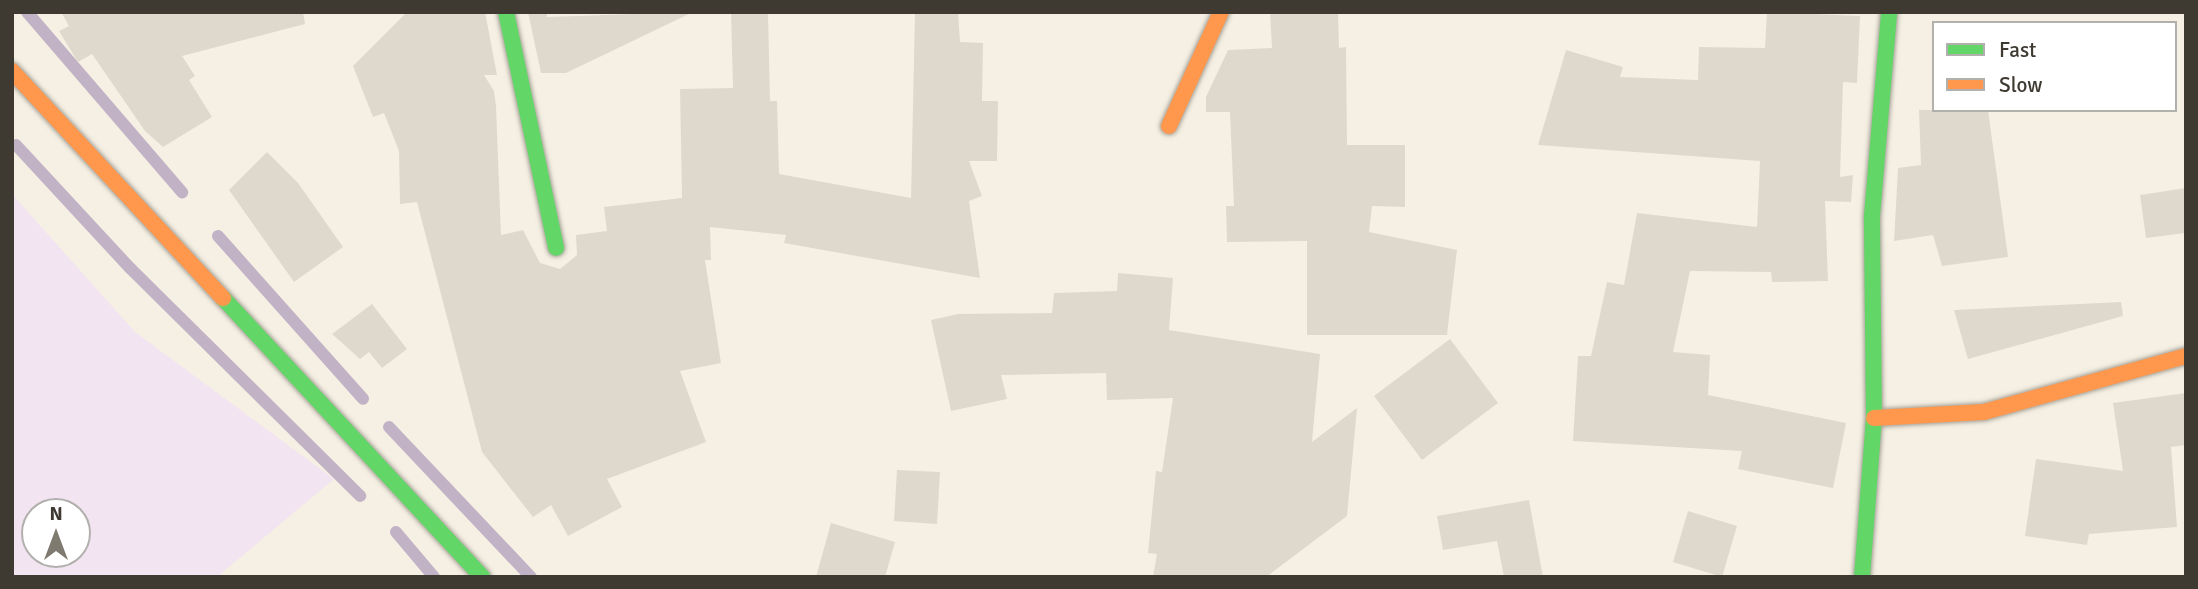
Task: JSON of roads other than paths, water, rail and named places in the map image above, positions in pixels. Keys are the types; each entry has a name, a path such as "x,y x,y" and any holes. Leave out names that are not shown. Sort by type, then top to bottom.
{"street":[{"path":"506,12 556,248"},
{"path":"1169,126 1221,12"},
{"path":"1862,577 1874,418 1871,216 1889,12"},
{"path":"12,71 482,577"},
{"path":"1874,418 1984,412 2186,356"}],"waterway":[{"path":"27,12 182,192"},
{"path":"16,145 130,268 360,496"},
{"path":"218,236 363,399"},
{"path":"389,427 531,577"},
{"path":"396,532 434,577"}]}
